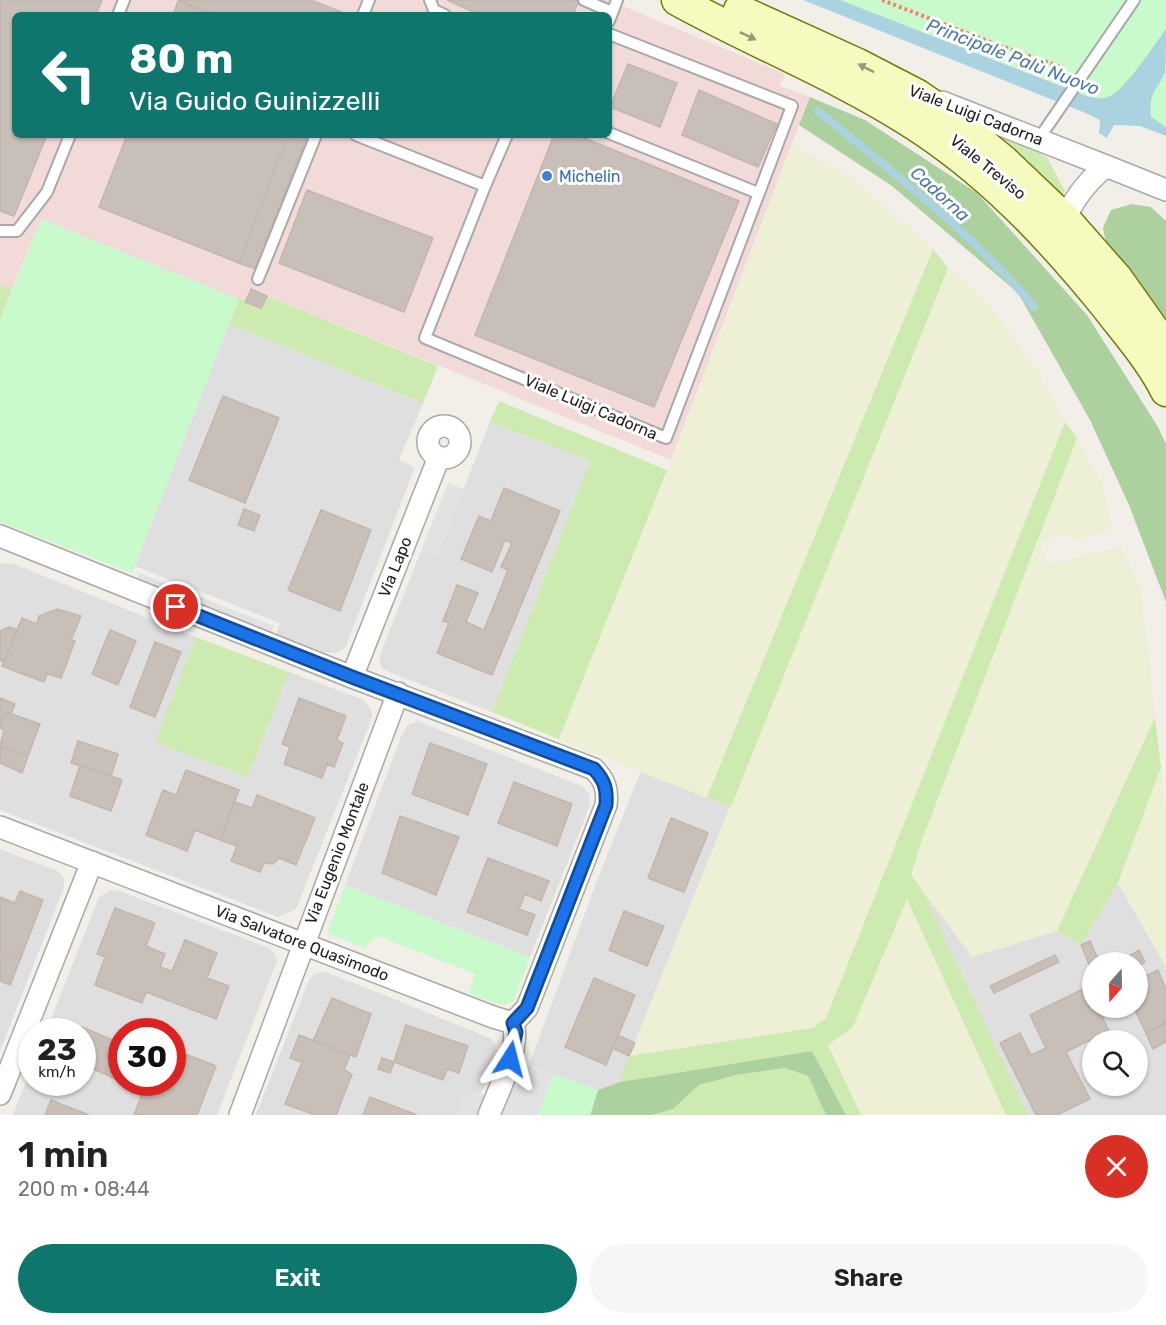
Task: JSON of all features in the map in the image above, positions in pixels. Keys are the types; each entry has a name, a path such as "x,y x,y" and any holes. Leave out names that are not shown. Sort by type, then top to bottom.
{"main road":[{"name":"Viale Luigi Cadorna","path":"677,0 799,61 913,108"},
{"name":"Viale Luigi Cadorna","path":"717,0 826,48 913,108"},
{"name":"Viale Treviso","path":"913,108 950,117 1004,161 1065,219 1117,278 1166,347"},
{"path":"913,108 949,150 1008,198 1074,266 1162,383"}],"street":[{"name":"Viale Luigi Cadorna","path":"913,108 948,104 1166,190"},
{"path":"1106,166 1077,196 1061,231 1109,289 1145,338 1156,356 1162,383"},
{"name":"Via Lapo","path":"352,677 439,457"},
{"path":"0,536 352,677 594,769 603,779 607,791 606,805 527,1008 513,1023 516,1032 510,1059 489,1115"},
{"name":"Via Eugenio Montale","path":"240,1115 398,693"},
{"name":"Via Salvatore Quasimodo","path":"0,827 513,1023"},
{"path":"0,1094 92,862"}],"lane":[{"path":"430,0 434,10 438,12"},
{"path":"584,0 604,12"},
{"path":"1038,140 1134,0"},
{"name":"Viale Luigi Cadorna","path":"506,138 484,186 425,338 666,438 792,106 612,35"},
{"path":"612,134 758,193"},
{"path":"0,231 17,231 48,192 69,138"},
{"path":"258,279 315,138"},
{"path":"364,138 484,186"}],"path":[{"path":"882,0 990,42 1056,64 1081,77"}],"shaded area":[{"path":"0,0 609,0 785,74 780,86 810,97 671,460 251,289 244,302 41,219 12,289 0,285"},
{"path":"229,324 423,403 399,460 415,467 345,648 336,653 324,652 276,635 280,623 135,566"},
{"path":"490,422 590,461 492,712 389,672 382,668 380,662 380,655 421,551 437,556"},
{"path":"448,483 464,489 437,556 421,551"},
{"path":"0,563 14,564 196,637 156,742 248,777 289,672 364,700 372,714 370,723 296,909 278,917 0,810"},
{"path":"139,573 274,626 271,634 136,581"},
{"path":"417,721 584,787 589,794 590,805 530,957 345,885 401,737 408,725"},
{"path":"641,771 731,807 620,1082 598,1090 529,1065 598,878"},
{"path":"0,849 58,871 64,879 64,887 0,1051"},
{"path":"1118,883 1166,967 1166,1115 1023,1115 922,890 972,956 1057,931 1081,945"},
{"path":"111,890 119,891 269,948 275,954 277,961 217,1115 13,1115 20,1096 96,1096 96,1018 51,1018 99,897"},
{"path":"321,972 490,1038 496,1046 495,1056 481,1094 467,1089 456,1115 256,1115 309,980 314,974"},
{"path":"510,1059 553,1074 538,1115 456,1115 467,1089 495,1098"}],"green space":[{"path":"840,0 1166,0 1166,127"},
{"path":"810,97 865,120 977,193 1087,315 1158,427 1166,444 1166,602 1129,505 1090,420 1018,293 892,186 799,125"},
{"path":"987,132 1021,144 1047,157 1065,191 1057,204"},
{"path":"792,144 854,180 933,249 707,798 559,740 667,470"},
{"path":"1132,204 1151,207 1166,221 1166,327 1107,248 1103,228 1111,210"},
{"path":"41,219 239,299 132,573 0,522 0,321"},
{"path":"933,249 948,268 731,807 707,797"},
{"path":"948,268 976,291 1007,328 1039,374 1065,422 826,1018 814,1028 629,1056"},
{"path":"0,285 12,289 0,321"},
{"path":"267,296 438,366 423,403 229,324 239,299 261,308"},
{"path":"499,401 667,470 559,739 492,712 590,461 490,422"},
{"path":"1065,422 1077,438 922,840 911,875 922,890 1028,1115 1006,1115 907,899 853,1027 828,1045 861,1115 846,1115 812,1051 620,1082 629,1056 813,1028 826,1018"},
{"path":"1077,438 1102,483 1113,529 1072,541 1070,532 1040,542 1048,564 1121,546 1140,586 1155,717 1057,931 972,957 911,875 922,840"},
{"path":"196,637 289,672 248,777 155,742"},
{"path":"1155,717 1161,767 1118,883 1081,945 1057,931"},
{"path":"1161,767 1166,806 1166,967 1118,883"},
{"path":"345,885 530,957 513,1002 496,1004 469,993 475,974 378,936 364,948 327,933"},
{"path":"907,899 1006,1115 861,1115 828,1045 853,1027"},
{"path":"812,1051 846,1115 826,1115 808,1076 785,1068 736,1075 699,1085 673,1109 652,1115 590,1115 598,1090 620,1082"},
{"path":"785,1068 808,1076 826,1115 652,1115 673,1109 699,1085 736,1075"},
{"path":"553,1074 598,1090 590,1115 538,1115"}],"water":[{"path":"803,0 840,0 1098,98 1108,97 1122,87 1166,29 1165,72 1152,96 1151,117 1166,127 1166,136 1140,126 1114,125 1107,138 1099,133 1100,120 1083,112"}],"building":[{"path":"0,0 102,0 97,12 12,12 12,138 46,138 14,216 0,211"},
{"path":"179,0 311,0 341,12 208,12"},
{"path":"447,0 579,0 574,12 473,12"},
{"path":"178,1 207,12 174,12"},
{"path":"628,64 677,83 660,127 612,108 612,102"},
{"path":"699,90 777,124 758,167 682,135"},
{"path":"126,138 287,138 239,263 99,207"},
{"path":"287,138 306,138 256,269 239,263"},
{"path":"553,138 584,138 739,201 654,407 475,335"},
{"path":"307,190 433,238 404,312 279,263"},
{"path":"251,289 267,296 261,308 245,302"},
{"path":"223,396 279,418 245,503 189,480"},
{"path":"504,488 560,511 492,675 437,653 449,623 443,621 457,585 478,593 466,622 484,630 508,570 501,567 512,543 505,540 492,572 461,559 479,516 491,521"},
{"path":"244,509 260,515 254,531 238,525"},
{"path":"321,510 371,530 340,611 288,590"},
{"path":"57,609 81,616 71,640 75,641 61,678 47,674 44,682 2,666 22,618 37,624 39,616"},
{"path":"9,627 18,630 3,662 0,660 0,631"},
{"path":"110,630 136,641 118,685 92,674"},
{"path":"155,642 181,652 155,717 130,707"},
{"path":"0,698 15,704 11,714 6,712 0,728"},
{"path":"299,698 346,716 337,740 343,743 334,767 327,764 322,778 284,764 290,747 282,744"},
{"path":"6,712 40,724 28,756 0,746 4,730 0,728"},
{"path":"78,741 118,754 111,776 71,763"},
{"path":"430,743 487,764 468,815 412,794"},
{"path":"0,746 28,756 22,773 0,763"},
{"path":"80,765 122,780 111,811 70,796"},
{"path":"186,770 239,790 220,840 195,830 187,851 146,835 163,790 176,795"},
{"path":"514,782 572,804 557,846 498,823"},
{"path":"257,795 315,818 296,865 279,858 273,864 264,863 260,872 231,861 237,846 220,840 235,802 252,808"},
{"path":"400,816 459,837 436,895 382,873"},
{"path":"671,818 708,833 684,892 648,878"},
{"path":"488,858 549,881 541,901 525,894 519,909 535,915 527,935 467,912"},
{"path":"20,891 43,900 20,960 0,953 0,897 15,903"},
{"path":"115,908 155,923 146,946 165,954 160,967 172,971 185,940 217,953 207,978 229,986 216,1019 146,992 142,1003 95,985 105,957 97,954"},
{"path":"624,911 664,926 647,966 609,950"},
{"path":"1090,941 1095,952 1084,952 1081,945"},
{"path":"0,953 20,960 10,985 0,981"},
{"path":"1055,955 1059,962 994,993 990,986"},
{"path":"1158,970 1166,989 1166,1023 1148,1032 1139,1018 1148,1018 1148,975"},
{"path":"594,978 635,995 606,1065 565,1047"},
{"path":"1082,989 1082,1018 1103,1018 1109,1030 1082,1030 1082,1044 1066,1052 1082,1083 1082,1096 1088,1096 1090,1099 1057,1115 1036,1115 1000,1043 1020,1033 1031,1055 1046,1048 1030,1015"},
{"path":"332,998 371,1014 356,1057 313,1041"},
{"path":"1166,1023 1166,1042 1153,1049 1148,1032"},
{"path":"406,1025 468,1046 459,1073 447,1069 443,1080 394,1062"},
{"path":"96,1033 108,1038 108,1076 96,1070"},
{"path":"299,1035 350,1055 344,1070 352,1074 336,1115 315,1115 285,1104 302,1062 290,1058"},
{"path":"618,1035 635,1043 629,1056 612,1048"},
{"path":"186,1054 216,1066 197,1115 134,1115 141,1096 186,1096"},
{"path":"382,1058 394,1062 390,1073 378,1069"},
{"path":"370,1097 417,1115 363,1115"},
{"path":"51,1100 89,1115 45,1115"}],"waterway":[{"name":"Cadorna","path":"818,111 958,228 985,253 1034,307"}],"place":[{"name":"Michelin","path":"547,176"}],"route":[{"path":"176,607 594,769 603,779 607,791 606,805 527,1008 513,1023 516,1032 510,1059"}],"water label":[{"name":"Principale Palù Nuovo","path":"1013,57"}]}
